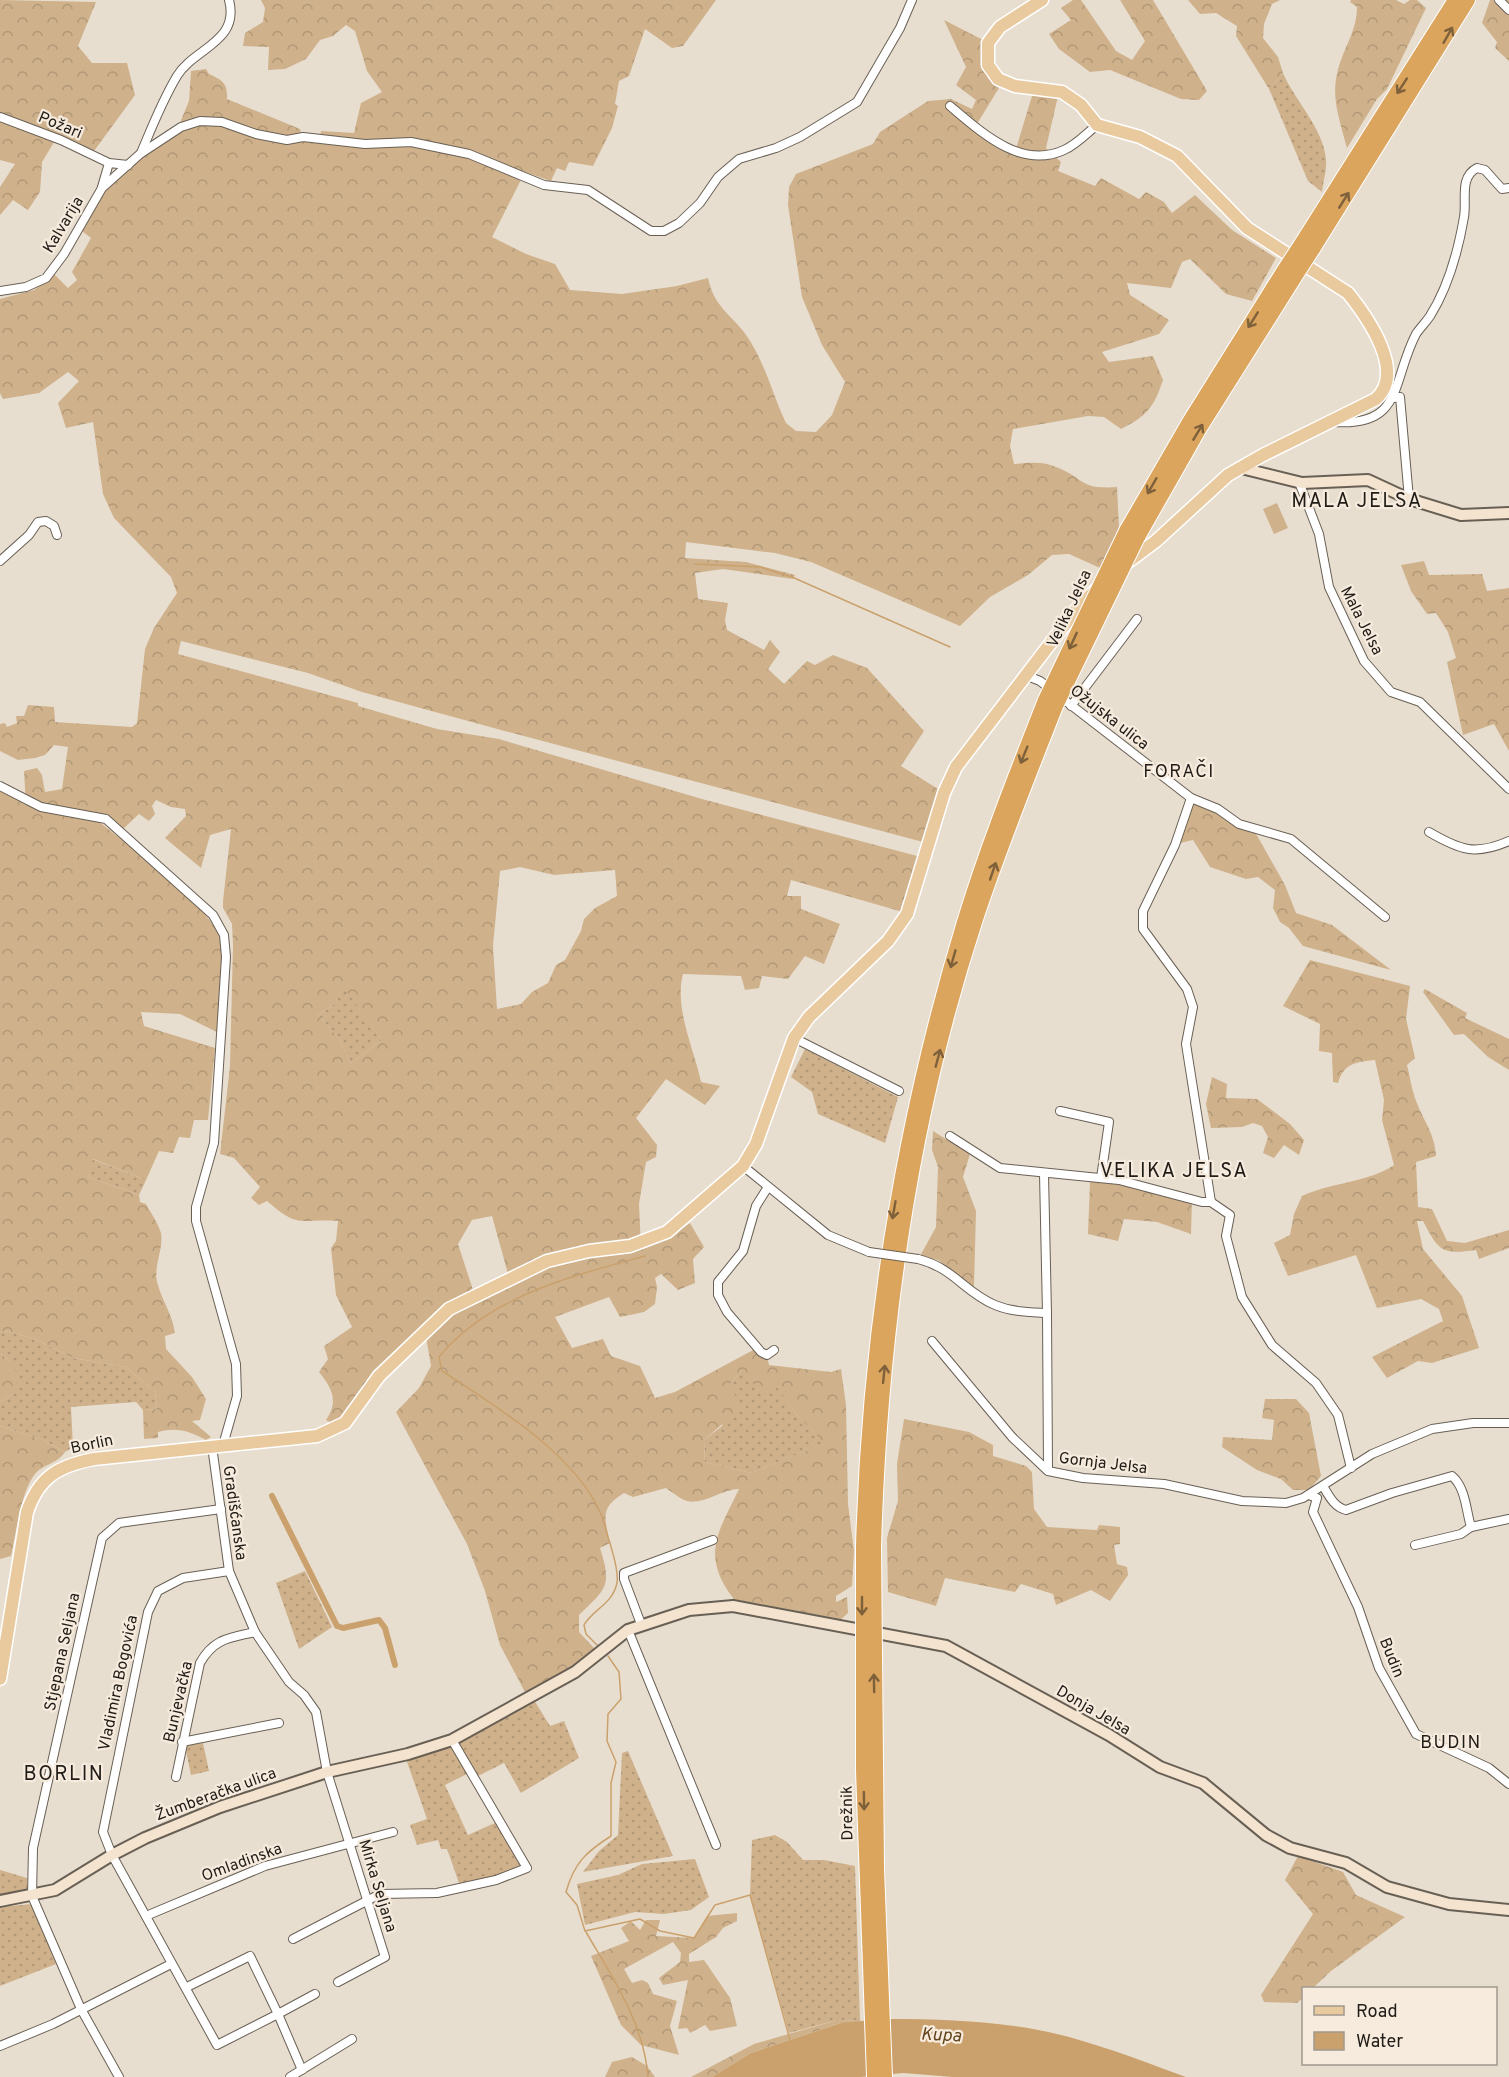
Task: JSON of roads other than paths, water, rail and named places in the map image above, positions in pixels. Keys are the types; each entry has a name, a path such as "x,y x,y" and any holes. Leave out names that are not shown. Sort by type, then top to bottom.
{"highway":[{"path":"1307,246 1455,0"},
{"path":"1307,246 1468,0"},
{"name":"Velika Jelsa","path":"868,1547 867,1449 878,1326 908,1136 942,997 964,920 1002,810 1132,534 1189,422 1307,246"},
{"name":"Drežnik","path":"868,1547 864,1781 874,2077"},
{"name":"Drežnik","path":"868,1547 885,2077"}],"main road":[{"path":"744,1166 756,1144 794,1038 809,1017 901,925 912,901 950,779 964,755 1079,606 1114,572 1156,541 1209,490 1240,468 1376,399 1383,393 1389,375 1385,357 1360,307 1348,293 1333,281 1247,228 1177,156 1140,137 1097,124 1081,105 1062,92 1015,86 998,79 988,65 988,43 1000,27 1042,0"},
{"path":"1240,468 1299,482 1328,484 1368,480 1409,499 1461,515 1509,513"},
{"name":"Borlin","path":"1,1673 27,1512 39,1484 55,1472 81,1461 317,1436 345,1423 379,1376 449,1309 547,1261 589,1251 630,1246 667,1232 744,1166"},
{"name":"Donja Jelsa","path":"628,1630 689,1610 733,1606 946,1646 1110,1736 1160,1767 1203,1783 1266,1835 1290,1848 1346,1863 1387,1887 1449,1904 1509,1911"},
{"name":"Žumberačka ulica","path":"0,1901 55,1890 112,1855 190,1818 327,1772 408,1755 452,1740 575,1672 628,1630"}],"street":[{"path":"140,154 163,102 179,73 220,40 228,27 229,0"},
{"path":"140,154 181,127 200,121 222,122 256,134 287,140 303,137 365,144 411,142 469,154 544,185 588,190 600,195 631,220 651,231 664,231 679,224 700,203 718,177 739,159 776,148 800,137 857,102 900,28 912,0"},
{"path":"1498,0 1509,10"},
{"path":"950,106 975,127 1025,156 1043,157 1065,150 1097,124"},
{"name":"Požari","path":"0,117 62,140 109,163"},
{"name":"Kalvarija","path":"0,291 26,287 46,278 64,254 102,188 140,154"},
{"path":"102,188 109,163 128,165"},
{"path":"1329,422 1354,424 1378,416 1393,398 1416,334 1445,288 1458,250 1466,180 1478,168 1485,170 1502,189 1509,188"},
{"path":"1393,398 1400,397 1409,499"},
{"name":"Mala Jelsa","path":"1299,482 1319,534 1329,587 1364,661 1391,692 1420,702 1507,788"},
{"path":"0,561 29,535 38,522 46,520 54,526 57,535"},
{"path":"1071,706 1137,619"},
{"name":"Ožujska ulica","path":"1026,675 1040,681 1191,798 1218,809 1239,824 1291,839 1385,917"},
{"path":"0,786 41,807 106,819 213,915 224,935 225,978 214,1143 196,1207 196,1221 236,1364 237,1396 217,1446"},
{"path":"1191,798 1175,845 1143,911 1143,929 1187,989 1193,1006 1186,1044 1211,1202"},
{"path":"1429,832 1457,849 1488,850 1509,842"},
{"path":"794,1038 899,1091"},
{"path":"1060,1111 1108,1122 1101,1178"},
{"path":"950,1136 1000,1168 1101,1178 1202,1202 1211,1202 1230,1215 1226,1236 1242,1297 1272,1345 1316,1383 1338,1415 1351,1468"},
{"path":"744,1166 828,1235 869,1251 937,1264 994,1305 1018,1312 1047,1313"},
{"path":"1044,1174 1048,1471"},
{"path":"768,1187 756,1206 743,1251 718,1282 718,1295 727,1312 761,1352 766,1355 774,1350"},
{"name":"Gornja Jelsa","path":"932,1341 1012,1437 1048,1471 1083,1478 1164,1484 1242,1501 1286,1503 1310,1495 1372,1454 1432,1429 1509,1423"},
{"name":"Gradišćanska","path":"217,1446 220,1509 229,1571 255,1632 289,1682 304,1695 316,1712 327,1772"},
{"path":"1323,1486 1334,1503 1346,1510 1392,1493 1452,1476 1457,1480 1464,1496 1471,1527"},
{"name":"Budin","path":"1310,1495 1317,1498 1313,1512 1358,1607 1379,1668 1392,1695 1416,1734 1489,1768 1509,1784"},
{"name":"Stjepana Seljana","path":"32,1896 33,1848 102,1538 119,1523 220,1509"},
{"path":"1415,1545 1461,1534 1471,1527 1509,1519"},
{"path":"641,1624 624,1579 624,1573 713,1540"},
{"name":"Vladimira Bogovića","path":"229,1571 183,1578 158,1591 148,1612 104,1818 103,1832 112,1855 217,2045 278,2014"},
{"path":"628,1630 716,1845"},
{"name":"Bunjevačka","path":"176,1777 200,1662 208,1648 225,1639 255,1632"},
{"path":"182,1742 279,1723"},
{"path":"293,1939 380,1894 437,1893 496,1880 527,1868 452,1740"},
{"name":"Mirka Seljana","path":"327,1772 385,1957 338,1982"},
{"name":"Omladinska","path":"146,1916 265,1866 393,1832"},
{"path":"32,1896 81,2009 119,2077"},
{"path":"187,1987 250,1956 302,2070"},
{"path":"0,2046 53,2024 171,1964"},
{"path":"278,2014 315,1994"},
{"path":"290,2077 352,2039"}],"water":[{"name":"Kupa","path":"890,2019 964,2021 1038,2030 1099,2046 1186,2077 953,2077 903,2073 861,2077 712,2077 751,2053 841,2023"}],"waterway":[{"path":"695,564 760,567 792,577 950,647"},
{"path":"599,1647 586,1634 584,1625 611,1597 617,1578 603,1520 588,1490 552,1450 531,1432 442,1371 439,1357 459,1336 482,1318 533,1291 645,1256"},
{"path":"272,1496 337,1626 343,1628 379,1620 385,1628 395,1665"},
{"path":"608,1656 619,1672 621,1699 608,1714 607,1741 616,1762 611,1783 611,1836 582,1859 573,1873 566,1892 577,1905 585,1931 640,1919 660,1931 694,1938 715,1905 750,1895 790,2040"},
{"path":"586,1932 616,1983 633,2019 645,2057 648,2077"}],"district":[{"name":"MALA JELSA","path":"1357,502"},
{"name":"FORAČI","path":"1179,772"},
{"name":"VELIKA JELSA","path":"1174,1172"},
{"name":"BUDIN","path":"1451,1743"},
{"name":"BORLIN","path":"64,1775"}]}
